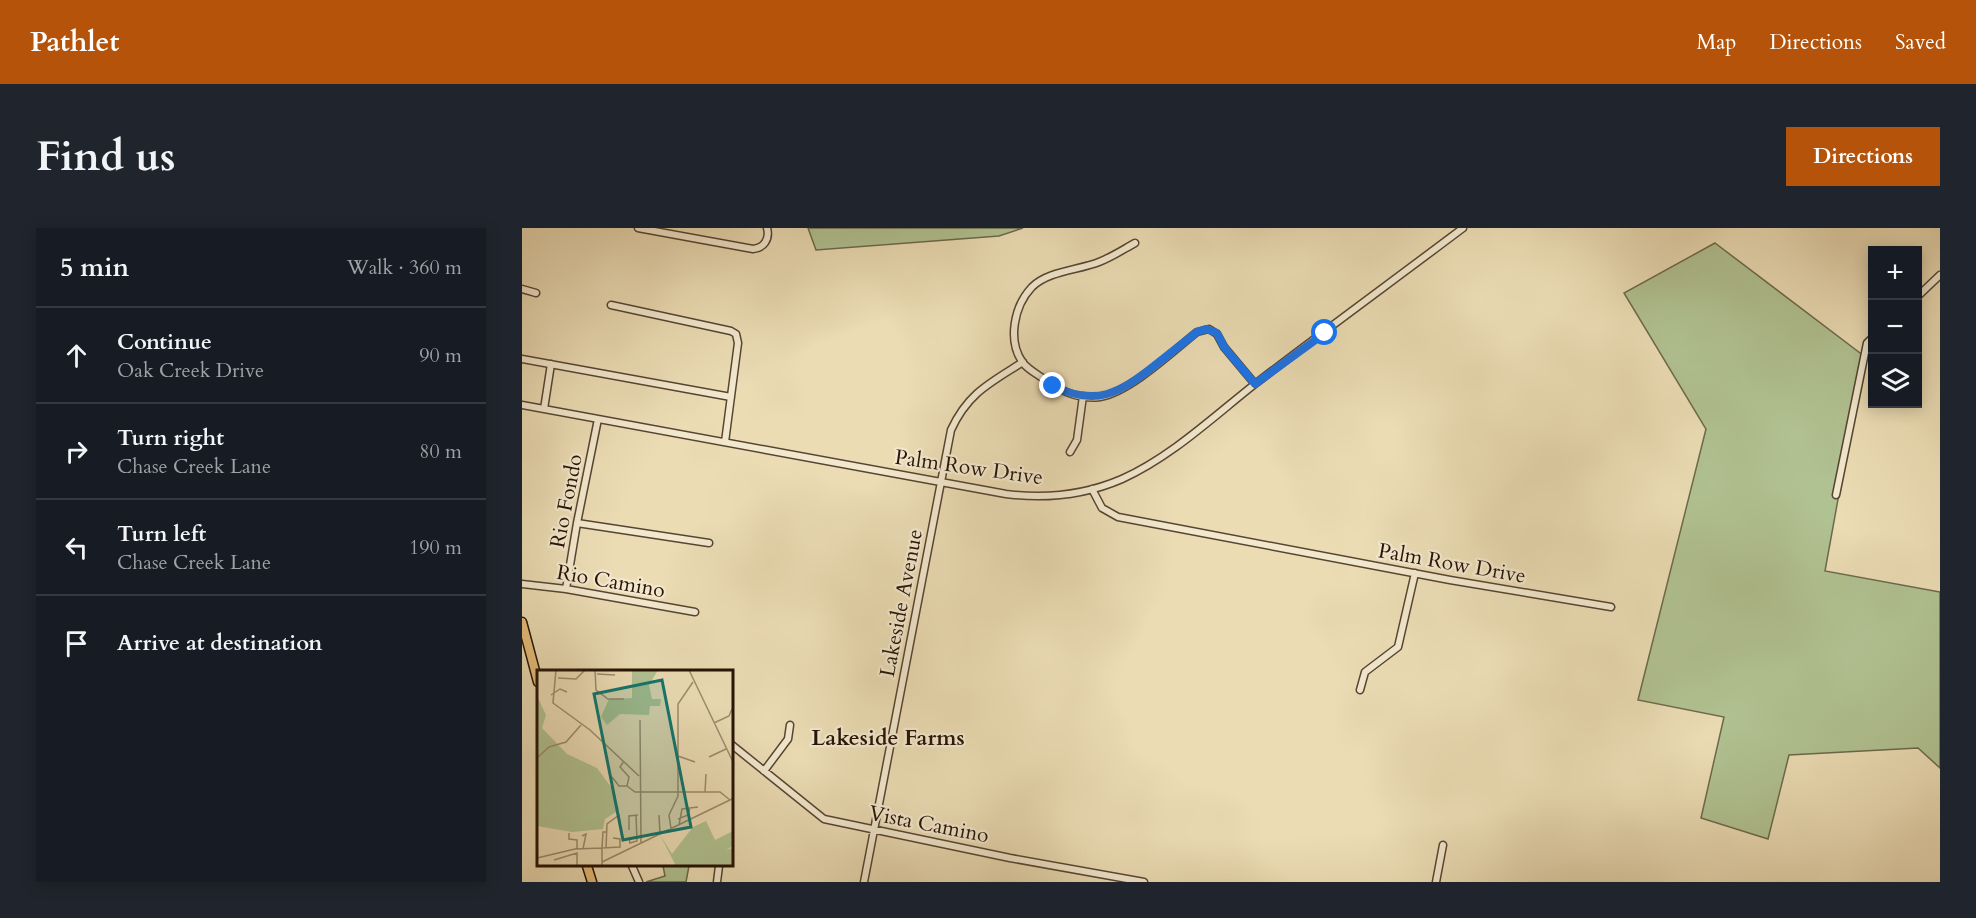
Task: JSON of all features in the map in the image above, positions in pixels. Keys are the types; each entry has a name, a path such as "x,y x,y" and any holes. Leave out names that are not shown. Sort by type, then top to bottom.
{"main road":[{"path":"522,622 537,677"},
{"path":"587,867 592,882"}],"street":[{"path":"638,228 753,249 764,245 768,234 767,228"},
{"path":"1092,489 1140,470 1170,450 1463,228"},
{"path":"1136,243 1101,262 1051,276 1034,285 1025,296 1014,334 1023,362 1053,386 1068,393 1100,397 1130,385 1197,332 1206,329 1217,333 1224,347 1255,384"},
{"path":"1922,291 1940,275"},
{"path":"522,290 536,293"},
{"path":"611,305 734,332 738,336 725,442"},
{"path":"1836,495 1868,342"},
{"path":"522,359 731,397"},
{"name":"Lakeside Avenue","path":"864,882 951,430 958,414 970,398 1023,362"},
{"path":"543,409 551,364"},
{"path":"1070,452 1077,440 1083,396"},
{"name":"Palm Row Drive","path":"522,405 1006,494 1060,495 1092,489 1102,508 1118,517 1611,607"},
{"name":"Rio Fondo","path":"566,589 598,419"},
{"path":"577,523 709,543"},
{"path":"1360,690 1365,672 1398,647 1415,573"},
{"name":"Rio Camino","path":"522,584 566,589 695,612"},
{"path":"764,771 788,739 790,725"},
{"name":"Vista Camino","path":"734,747 824,819 1144,882"},
{"path":"1436,882 1443,845"},
{"path":"632,867 639,882"},
{"path":"717,882 719,867"}],"green space":[{"path":"808,228 1023,228 999,236 816,250"},
{"path":"1715,243 1864,356 1825,571 1940,592 1940,768 1918,748 1789,755 1768,839 1701,818 1724,717 1638,700 1706,429 1624,293"},
{"path":"663,867 689,867 686,882 646,882 665,876"}],"district":[{"name":"Lakeside Farms","path":"888,737"}],"route":[{"path":"1053,386 1068,393 1083,396 1100,397 1116,392 1130,385 1197,332 1206,329 1217,333 1224,347 1255,384 1325,333"}]}
